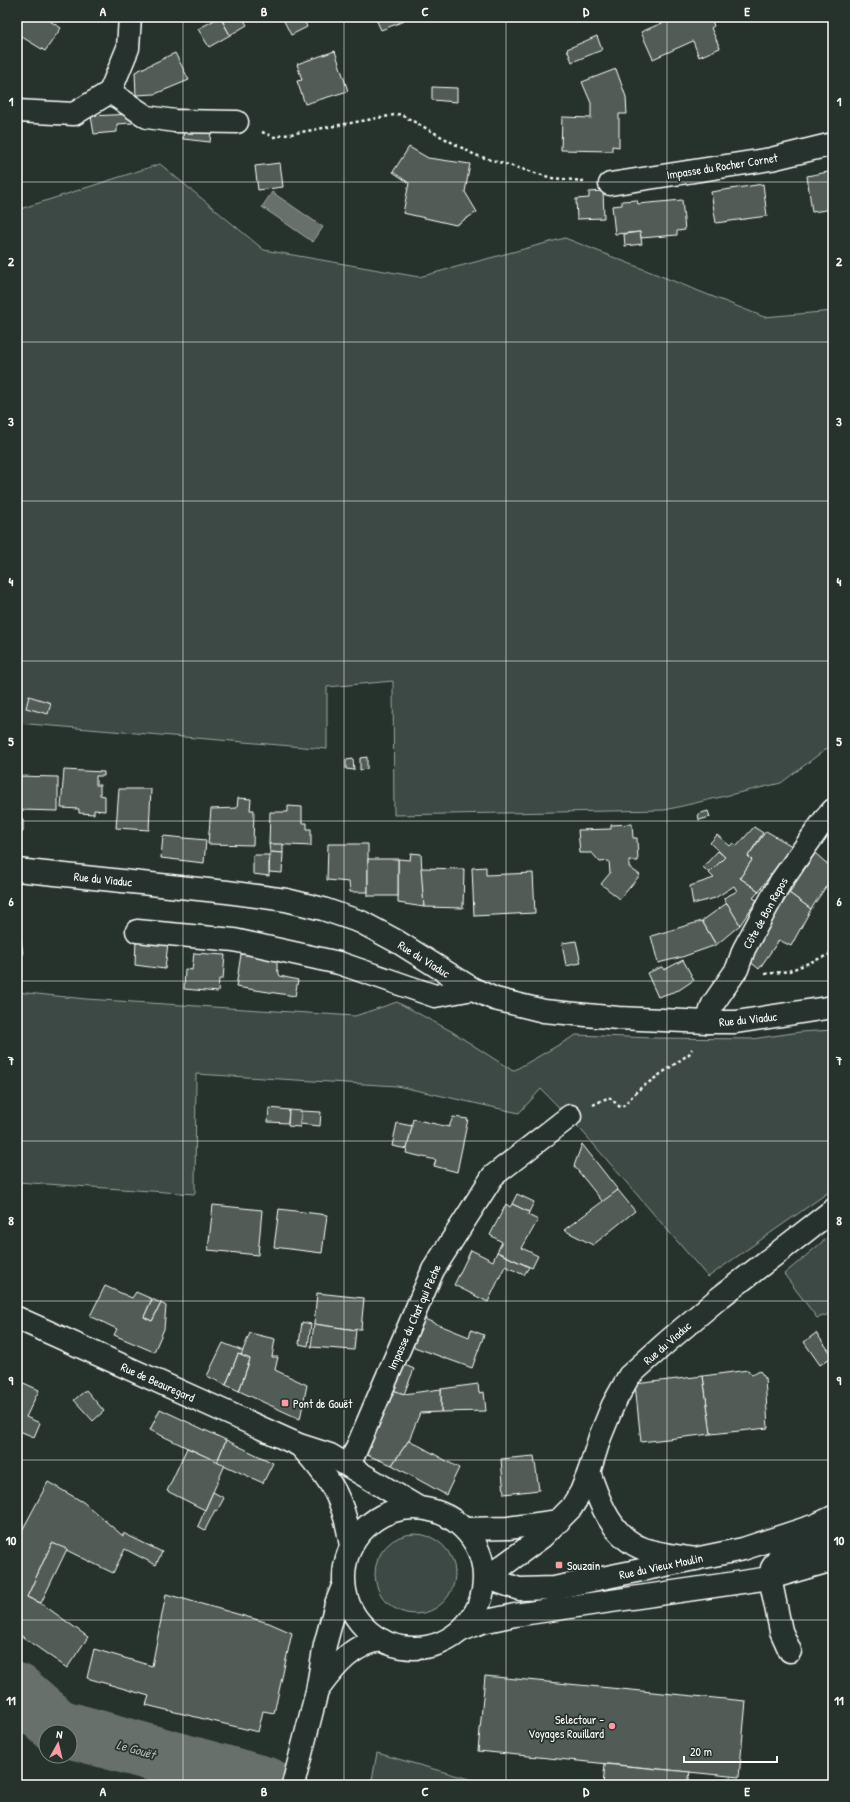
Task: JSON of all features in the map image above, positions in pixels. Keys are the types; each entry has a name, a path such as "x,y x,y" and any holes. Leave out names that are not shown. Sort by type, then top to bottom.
{"main road":[{"path":"17,111 74,114 110,92 128,48 130,17"},
{"path":"110,92 147,117 175,121 237,122"},
{"name":"Impasse du Rocher Cornet","path":"610,184 771,159 833,144"},
{"name":"Côte de Bon Repos","path":"707,1022 712,1004 738,969 744,949 781,881 824,819 833,810"},
{"name":"Rue du Viaduc","path":"17,870 234,893 286,900 323,909 362,922 398,942 473,989 495,999 544,1011 618,1018 736,1022 833,1007"},
{"path":"137,931 234,940 339,963 435,996 473,989"},
{"name":"Impasse du Chat qui Pêche","path":"349,1466 433,1270 493,1176 570,1116"},
{"name":"Rue du Viaduc","path":"485,1576 497,1570 542,1536 559,1521 574,1503 589,1472 612,1404 629,1376 719,1298 833,1210"},
{"name":"Rue de Beauregard","path":"17,1318 299,1445 330,1455 419,1508"},
{"path":"299,1445 321,1468 334,1489 348,1526 351,1547"},
{"path":"589,1472 597,1495 608,1516 622,1536 643,1549 696,1559"},
{"path":"462,1630 472,1618 479,1606 484,1592 485,1576 483,1560 476,1543 465,1529 452,1518 436,1511 419,1508 402,1509 386,1513 372,1522 360,1533 351,1547 346,1559 344,1584 352,1611 360,1623 382,1640 398,1646 415,1648 432,1646 443,1642 462,1630 482,1622 515,1615 770,1578 833,1560"},
{"name":"Rue du Vieux Moulin","path":"485,1576 519,1589 554,1588 743,1549 816,1525 833,1517"},
{"path":"465,1529 508,1528 559,1521"},
{"path":"790,1651 781,1631 770,1578 772,1568 780,1558 819,1545 833,1538"},
{"path":"293,1785 317,1691 325,1645 336,1604 344,1584"},
{"path":"317,1691 334,1667 352,1652 370,1641 382,1640"}],"path":[{"path":"237,122 274,137 400,114 475,155 552,178 610,184"},
{"path":"789,971 833,953"},
{"path":"570,1116 609,1097 621,1108 638,1090 689,1054 707,1022"}],"shaded area":[{"path":"160,164 264,250 419,277 565,238 764,317 833,311 833,748 830,746 781,783 665,810 394,815 393,681 327,687 327,749 17,723 17,210"},
{"path":"272,192 323,227 313,242 262,207"},
{"path":"17,992 86,999 355,1016 397,1002 451,1031 513,1071 576,1035 653,1038 752,1039 800,1032 833,1030 833,1189 708,1277 582,1131 541,1089 519,1113 397,1086 196,1074 195,1194 17,1182"},
{"path":"833,1233 833,1313 817,1318 784,1274"},
{"path":"415,1534 430,1537 443,1546 452,1559 455,1574 452,1589 443,1602 430,1611 415,1614 400,1611 387,1602 378,1589 375,1574 378,1559 387,1546 400,1537"},
{"path":"377,1753 490,1785 371,1785"}],"building":[{"path":"17,17 52,17 50,21 61,28 45,51 17,34"},
{"path":"220,17 230,35 209,47 198,29"},
{"path":"242,17 247,25 230,35 221,18"},
{"path":"282,17 303,17 307,27 291,35"},
{"path":"375,17 402,17 404,21 381,30"},
{"path":"676,17 711,17 714,26 711,28 720,48 699,57 693,41 653,59 641,32"},
{"path":"597,36 602,50 572,62 567,49"},
{"path":"335,51 348,91 305,104 297,81 302,80 297,64"},
{"path":"175,53 189,80 155,94 136,95 135,72"},
{"path":"616,69 626,97 627,114 619,114 619,147 612,146 612,151 561,150 562,117 591,118 591,103 582,82"},
{"path":"432,87 457,88 457,102 432,100"},
{"path":"132,114 133,123 117,124 117,132 94,134 91,116"},
{"path":"184,127 211,131 210,142 183,139"},
{"path":"409,147 428,158 470,164 465,192 477,212 456,225 403,213 409,183 393,172"},
{"path":"280,163 283,187 258,190 255,166"},
{"path":"833,171 833,209 812,212 807,176"},
{"path":"763,184 767,216 716,223 711,192"},
{"path":"603,191 604,218 577,219 576,199 589,198 589,192"},
{"path":"637,200 638,204 682,200 685,230 677,231 677,235 641,238 640,232 615,234 612,206 622,205 622,201"},
{"path":"640,232 642,244 625,246 624,234"},
{"path":"29,696 51,703 48,714 26,708"},
{"path":"367,757 367,769 360,770 360,758"},
{"path":"353,759 354,770 346,769 346,760"},
{"path":"64,770 104,772 104,776 96,776 96,785 100,785 100,795 105,796 105,811 94,810 94,814 79,813 79,809 61,808"},
{"path":"17,776 58,777 58,811 21,810 23,832 17,832"},
{"path":"119,789 151,789 149,830 116,828"},
{"path":"238,798 251,799 250,810 254,810 253,845 208,844 211,809 237,808"},
{"path":"288,806 302,807 302,823 307,823 307,829 311,829 311,846 269,844 270,812 288,812"},
{"path":"708,811 710,817 699,820 698,814"},
{"path":"632,824 633,838 637,838 638,861 629,861 629,867 640,875 620,899 601,884 610,873 609,861 600,862 592,853 580,853 578,830 611,829 611,825"},
{"path":"754,827 763,833 748,856 752,860 740,878 759,891 753,898 757,900 740,925 724,899 737,891 734,886 715,898 693,904 690,886 714,878 709,873 725,857 710,843 717,835 730,846 733,843 737,846"},
{"path":"766,831 792,846 759,891 740,878 752,860 748,856"},
{"path":"163,836 206,840 204,863 161,858"},
{"path":"269,844 283,844 283,853 270,852"},
{"path":"328,844 368,844 368,892 350,892 349,882 327,880"},
{"path":"718,851 725,857 709,873 703,867"},
{"path":"270,852 283,853 282,873 269,872"},
{"path":"411,853 421,854 424,907 398,903 398,859 410,860"},
{"path":"815,853 833,869 833,876 811,909 789,893"},
{"path":"253,855 269,855 269,876 253,874"},
{"path":"368,859 398,859 398,896 368,896"},
{"path":"486,867 486,875 533,873 535,913 474,916 472,868"},
{"path":"421,868 464,869 463,908 424,907"},
{"path":"789,893 811,909 791,946 779,940 759,969 748,960"},
{"path":"727,903 740,925 716,945 702,921"},
{"path":"702,921 716,945 682,957 658,963 651,936"},
{"path":"17,932 20,932 23,955 17,956"},
{"path":"136,940 168,943 165,969 135,965"},
{"path":"576,941 581,963 566,966 562,943"},
{"path":"194,953 225,955 223,979 219,979 218,992 184,989 185,969 192,970"},
{"path":"241,954 277,960 277,969 280,976 298,980 295,996 236,987"},
{"path":"683,960 694,980 679,990 658,997 647,973 662,967 664,970"},
{"path":"269,1108 289,1110 288,1123 268,1122"},
{"path":"289,1110 301,1111 300,1127 288,1126"},
{"path":"301,1111 321,1112 320,1126 300,1124"},
{"path":"453,1117 468,1119 457,1172 434,1166 436,1160 406,1153 413,1119 449,1127"},
{"path":"397,1123 412,1126 407,1149 392,1146"},
{"path":"582,1144 618,1190 603,1202 574,1166"},
{"path":"618,1190 635,1211 593,1245 564,1230"},
{"path":"517,1194 534,1202 529,1212 512,1204"},
{"path":"506,1204 510,1207 512,1204 529,1212 528,1215 538,1220 522,1248 538,1256 532,1268 497,1252 502,1242 490,1235"},
{"path":"213,1205 262,1210 258,1255 208,1250"},
{"path":"279,1209 327,1215 322,1253 274,1247"},
{"path":"471,1250 493,1261 497,1252 529,1267 524,1275 505,1266 488,1302 454,1285"},
{"path":"105,1286 132,1298 136,1292 152,1299 144,1317 152,1321 161,1303 166,1306 164,1329 154,1352 114,1335 117,1329 90,1316"},
{"path":"317,1293 364,1298 361,1329 356,1330 314,1324"},
{"path":"152,1299 161,1303 152,1321 144,1317"},
{"path":"417,1316 469,1337 471,1330 484,1335 472,1368 406,1344"},
{"path":"302,1322 311,1324 308,1346 299,1344"},
{"path":"314,1324 356,1330 354,1350 311,1347"},
{"path":"250,1333 275,1339 272,1357 278,1357 275,1370 307,1385 300,1419 239,1391 250,1359 241,1355"},
{"path":"816,1333 833,1356 820,1365 804,1342"},
{"path":"223,1343 243,1351 241,1355 238,1354 226,1385 207,1376"},
{"path":"238,1354 250,1359 239,1391 226,1385"},
{"path":"398,1362 414,1369 404,1394 387,1388"},
{"path":"748,1370 752,1375 760,1371 765,1378 768,1428 711,1434 703,1376"},
{"path":"703,1376 711,1434 641,1442 635,1384"},
{"path":"17,1380 39,1390 26,1417 40,1423 34,1437 17,1430"},
{"path":"478,1384 479,1393 484,1392 486,1411 441,1412 441,1389"},
{"path":"387,1388 404,1394 441,1389 441,1412 420,1413 409,1440 392,1465 359,1452"},
{"path":"86,1390 104,1411 93,1421 74,1400"},
{"path":"160,1409 226,1440 217,1462 150,1430"},
{"path":"226,1440 273,1463 263,1483 217,1462"},
{"path":"409,1440 459,1468 446,1495 392,1465"},
{"path":"187,1448 225,1465 205,1510 167,1491"},
{"path":"534,1456 539,1490 504,1494 501,1459"},
{"path":"48,1482 83,1502 123,1536 123,1533 162,1552 156,1565 125,1549 113,1573 52,1543 27,1597 45,1606 88,1637 67,1668 17,1633 17,1540"},
{"path":"213,1492 224,1498 217,1511 215,1510 205,1530 198,1526"},
{"path":"52,1543 67,1549 41,1603 27,1597"},
{"path":"166,1594 269,1623 292,1633 274,1713 263,1711 258,1732 146,1705 149,1696 87,1678 94,1649 152,1666"},
{"name":"Selectour - Voyages Rouillard","path":"485,1676 746,1701 739,1777 478,1751"},
{"path":"605,1764 690,1772 688,1785 603,1785"}],"waterway":[{"name":"Le Gouët","path":"17,1691 58,1727 267,1785"}],"place":[{"name":"Pont de Gouët","path":"285,1403"},
{"name":"Souzain","path":"559,1565"},
{"name":"Selectour - Voyages Rouillard","path":"612,1726"}]}
